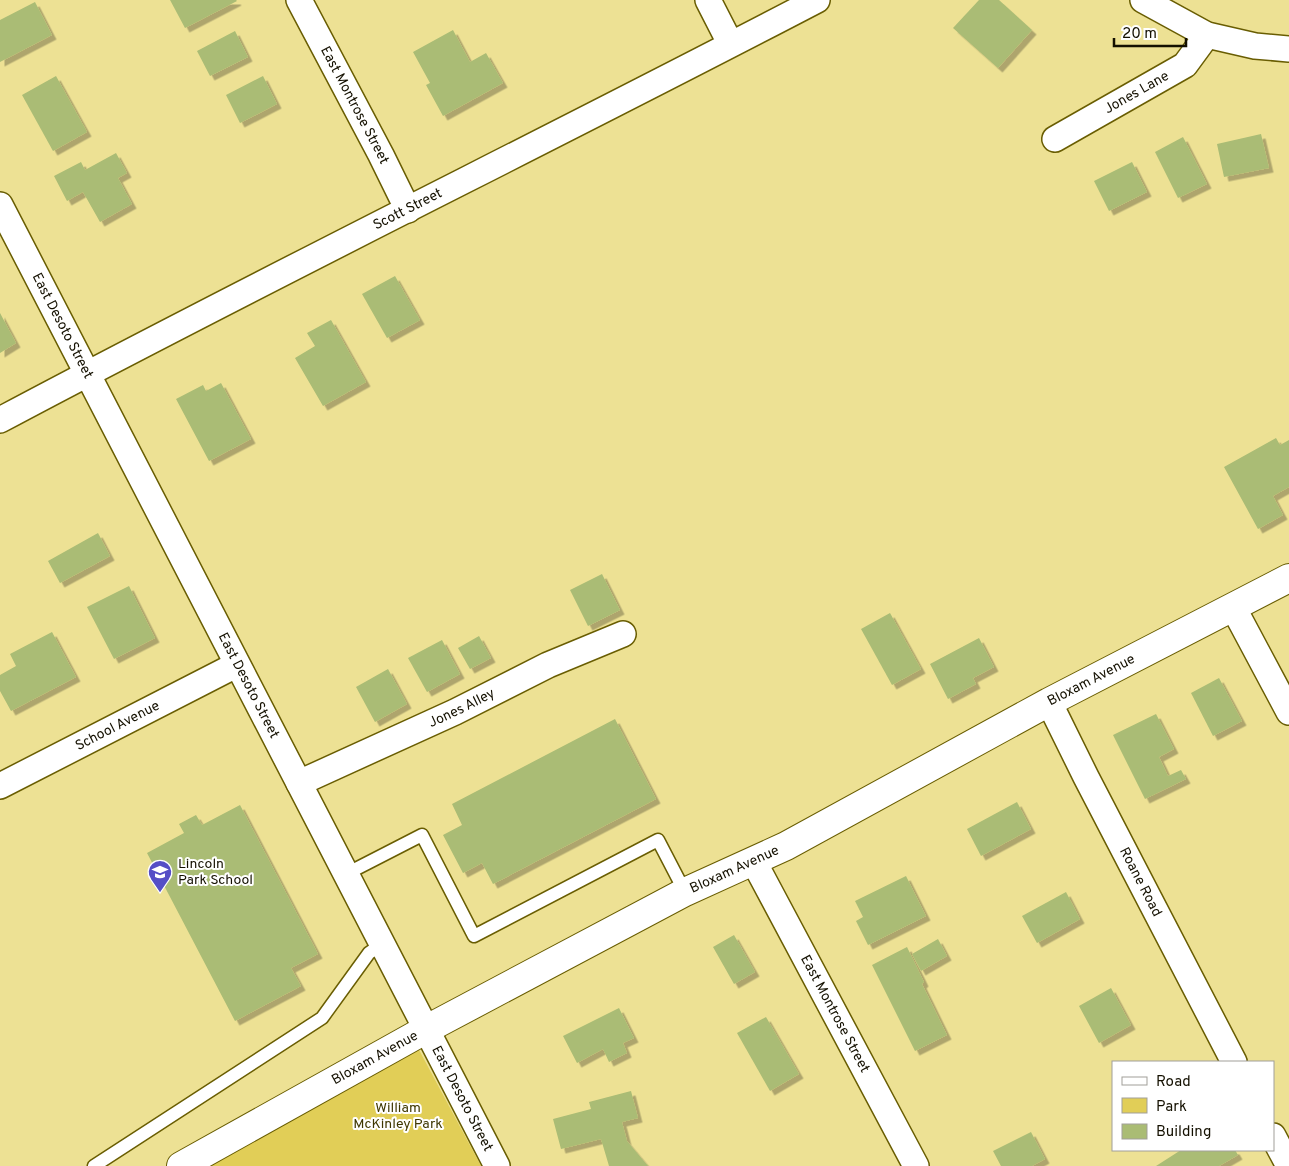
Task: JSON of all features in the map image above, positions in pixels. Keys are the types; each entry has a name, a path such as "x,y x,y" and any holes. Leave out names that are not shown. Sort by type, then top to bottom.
{"street":[{"name":"East Montrose Street","path":"299,0 382,155 408,210"},
{"path":"708,0 730,43"},
{"name":"Scott Street","path":"0,420 197,316 817,0"},
{"path":"1143,0 1207,35 1255,46 1289,50"},
{"name":"Jones Lane","path":"1055,139 1185,65 1207,35"},
{"name":"East Desoto Street","path":"0,205 88,374 94,391 497,1166"},
{"name":"Bloxam Avenue","path":"181,1166 425,1030 685,892 754,862 1050,702 1289,578"},
{"path":"1233,607 1289,712"},
{"name":"Jones Alley","path":"299,783 455,712 548,665 623,634"},
{"name":"School Avenue","path":"0,786 236,665"},
{"name":"Roane Road","path":"1050,702 1086,777 1233,1061"},
{"name":"East Montrose Street","path":"754,862 916,1166"},
{"path":"1274,1138 1289,1166"}],"lane":[{"path":"346,874 422,835 474,936 658,840 685,892"},
{"path":"94,1166 322,1018 369,953 382,944"}],"green space":[{"name":"William McKinley Park","path":"418,1048 481,1166 206,1166"}],"building":[{"path":"170,0 236,0 237,1 185,28"},
{"path":"979,0 999,0 1032,30 998,68 953,28"},
{"path":"35,2 52,35 0,62 0,20"},
{"path":"453,30 470,62 486,53 503,83 443,116 426,85 430,83 413,52"},
{"path":"235,31 248,57 210,76 197,51"},
{"path":"56,76 87,132 53,151 22,95"},
{"path":"263,76 277,104 240,123 226,95"},
{"path":"1261,134 1269,168 1224,177 1217,144"},
{"path":"1183,137 1207,184 1178,198 1155,152"},
{"path":"116,153 127,173 118,178 132,204 100,222 83,192 67,201 54,176 81,162 85,170"},
{"path":"1132,162 1147,192 1109,211 1094,181"},
{"path":"395,276 420,320 387,338 362,294"},
{"path":"0,313 16,343 0,353"},
{"path":"331,320 366,382 323,406 295,358 315,346 307,333"},
{"path":"221,383 251,439 209,461 176,399 203,385 206,391"},
{"path":"1276,438 1280,445 1289,440 1289,487 1273,496 1283,515 1258,529 1224,467"},
{"path":"98,533 110,556 60,583 48,561"},
{"path":"602,574 620,610 588,626 570,590"},
{"path":"129,586 155,638 114,659 87,607"},
{"path":"890,613 921,669 892,685 861,629"},
{"path":"52,632 76,677 11,711 0,691 0,675 16,666 10,654"},
{"path":"479,636 491,658 470,669 458,648"},
{"path":"979,638 994,667 973,678 976,684 948,699 930,664"},
{"path":"442,640 460,674 427,692 408,658"},
{"path":"388,669 407,704 375,722 356,687"},
{"path":"1219,678 1242,721 1213,736 1191,693"},
{"path":"1156,714 1174,749 1159,757 1168,776 1181,770 1186,779 1145,799 1113,735"},
{"path":"615,719 656,799 493,884 482,863 463,873 443,835 462,825 452,804"},
{"path":"1017,802 1031,829 981,856 967,829"},
{"path":"240,805 318,954 291,968 301,986 235,1021 147,853 184,833 179,824 196,815 202,825"},
{"path":"906,876 926,916 868,945 856,921 863,917 855,901"},
{"path":"1066,892 1080,919 1037,943 1022,916"},
{"path":"734,935 755,972 734,984 713,947"},
{"path":"938,939 947,956 921,971 912,954"},
{"path":"907,947 924,982 922,984 947,1035 915,1051 872,965"},
{"path":"1111,988 1131,1025 1099,1043 1079,1006"},
{"path":"619,1008 634,1038 623,1043 627,1053 609,1062 603,1049 577,1063 563,1036"},
{"path":"766,1017 799,1074 770,1091 737,1033"},
{"path":"631,1091 638,1118 622,1122 627,1141 648,1166 609,1166 601,1139 561,1149 553,1119 591,1109 589,1102"},
{"path":"1031,1132 1045,1159 1032,1166 1001,1166 993,1151"},
{"path":"1179,1151 1236,1151 1238,1155 1219,1166 1156,1166"}],"place":[{"name":"Lincoln Park School","path":"160,893"}]}
